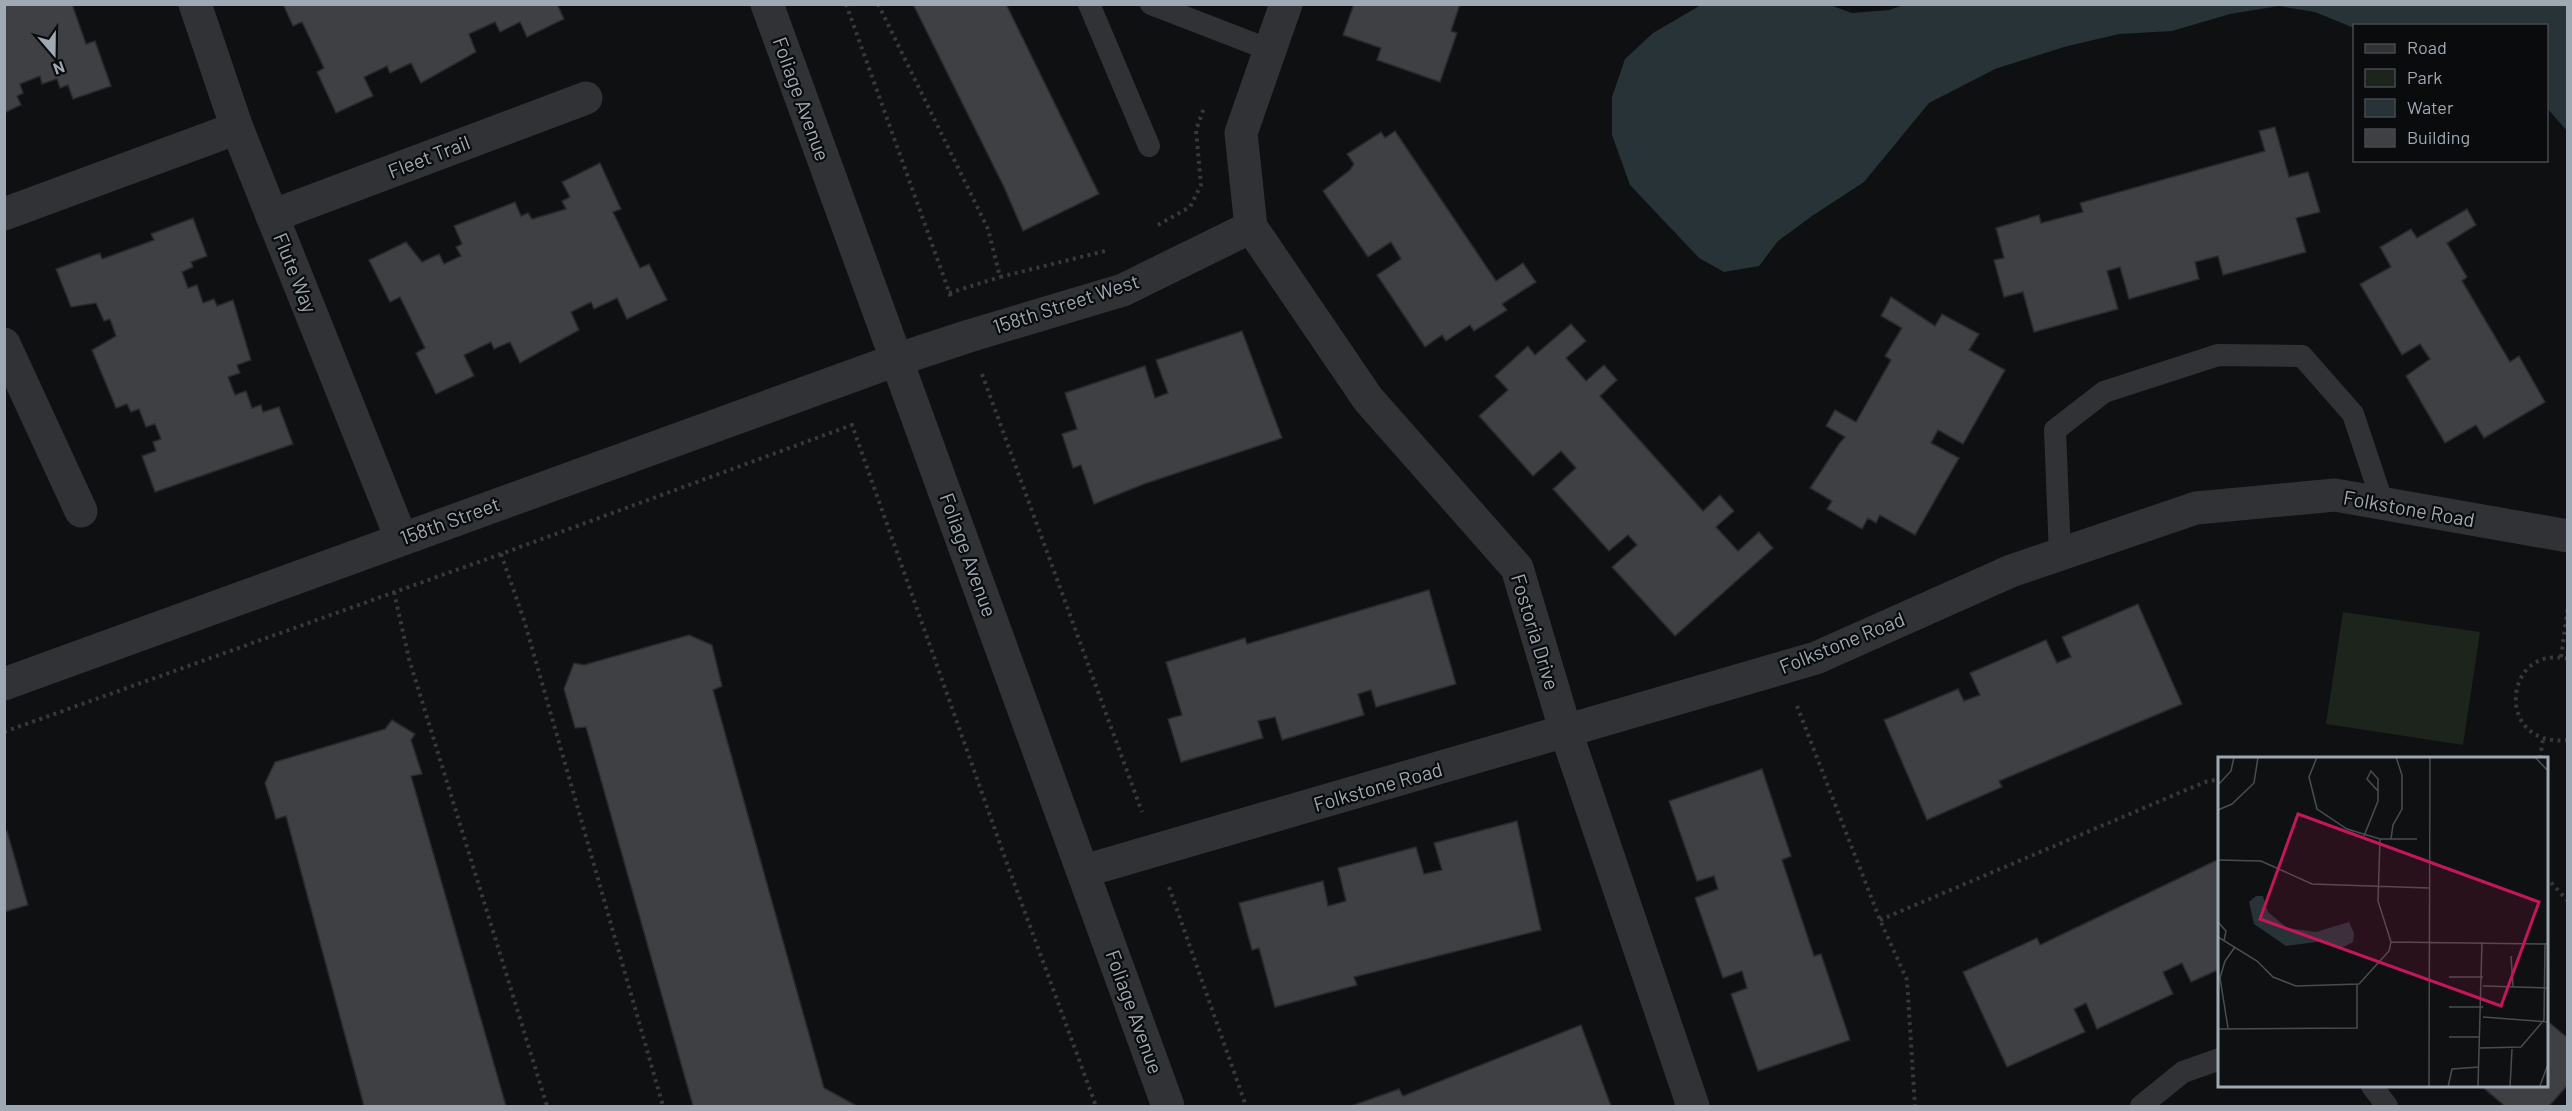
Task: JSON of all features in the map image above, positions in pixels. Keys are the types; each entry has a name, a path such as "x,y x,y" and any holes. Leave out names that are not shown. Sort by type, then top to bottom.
{"street":[{"name":"Flute Way","path":"195,4 237,128 401,538"},
{"name":"Foliage Avenue","path":"767,4 1168,1107"},
{"path":"1251,226 1241,134 1286,4"},
{"name":"Fleet Trail","path":"272,216 586,98"},
{"path":"4,214 237,128"},
{"name":"158th Street West","path":"896,360 1122,290 1251,226"},
{"name":"Fostoria Drive","path":"1251,226 1368,399 1517,568 1566,732 1693,1107"},
{"path":"4,344 81,511"},
{"name":"158th Street","path":"4,684 896,360"},
{"name":"Folkstone Road","path":"1084,871 1816,658 2011,571 2196,507 2335,495 2568,536"}],"lane":[{"path":"1089,4 1149,146"},
{"path":"1151,4 1270,50"},
{"path":"2060,555 2055,430 2104,392 2218,355 2302,356 2353,414 2384,504"},
{"path":"2141,1107 2183,1072 2218,1060"},
{"path":"2373,1087 2387,1107"}],"path":[{"path":"854,4 846,6 949,293 969,336 1143,816 1159,851 1172,899 1246,1107"},
{"path":"878,4 988,229 1000,277"},
{"path":"1151,229 1190,207 1201,185 1196,130 1207,100"},
{"path":"949,293 1000,277 1111,249"},
{"path":"4,732 501,554 852,425 1005,858 1096,1107"},
{"path":"501,554 524,620 663,1107"},
{"path":"394,592 409,659 547,1107"},
{"path":"2561,657 2568,607"},
{"path":"2568,659 2549,657 2535,662 2524,672 2515,690 2515,706 2524,726 2543,739 2554,742 2568,740"},
{"path":"1797,706 1880,920 1907,980 1915,1107"},
{"path":"2540,757 2543,739"},
{"path":"1880,920 2205,782 2218,779"},
{"path":"2548,879 2568,901"}],"green space":[{"path":"2343,612 2480,632 2463,745 2326,724"}],"water":[{"path":"1701,5 1830,5 1852,13 1889,10 1904,5 2567,5 2567,131 2548,109 2548,24 2353,24 2353,28 2315,12 2279,6 2230,14 2172,31 2119,34 2064,47 1995,69 1929,103 1864,182 1778,241 1759,266 1724,272 1699,258 1630,185 1612,135 1612,97 1625,59 1653,33"}],"building":[{"path":"4,4 72,4 86,44 95,41 111,86 73,99 68,85 60,88 57,79 42,84 40,76 20,84 23,93 17,96 21,105 4,113"},
{"path":"283,4 557,4 564,19 527,37 520,22 500,32 495,22 469,34 476,52 421,83 411,63 390,73 387,66 364,77 373,96 336,113 317,72 324,68 302,22 293,26"},
{"path":"913,4 1006,4 1099,194 1023,231 1004,187"},
{"path":"1354,4 1460,4 1451,31 1457,33 1440,82 1377,60 1381,48 1343,35"},
{"path":"2275,127 2289,177 2308,172 2320,212 2296,218 2306,252 2223,275 2218,256 2195,262 2199,279 2129,299 2120,267 2107,271 2118,309 2034,332 2023,292 2004,297 1994,260 2004,258 1996,228 2039,215 2041,223 2083,212 2080,203 2265,151 2259,131"},
{"path":"1395,131 1496,281 1523,263 1536,282 1502,304 1507,310 1474,331 1470,325 1446,341 1442,335 1425,347 1377,275 1401,259 1391,242 1368,257 1323,191 1350,170 1354,164 1347,154 1381,132 1385,138"},
{"path":"600,163 621,209 613,212 640,268 649,264 667,300 627,319 617,298 594,309 591,302 571,312 579,330 520,363 510,342 494,349 491,342 464,355 474,376 436,394 416,353 425,348 400,297 390,302 369,260 406,242 422,262 439,254 444,264 461,256 456,247 462,244 454,226 515,202 521,216 528,213 532,219 566,209 562,201 570,197 562,182"},
{"path":"2467,209 2476,225 2447,243 2467,277 2462,281 2510,362 2519,356 2545,402 2484,438 2476,425 2445,443 2406,376 2430,359 2420,344 2402,355 2360,284 2391,267 2380,247 2411,229 2417,238"},
{"path":"193,218 207,256 191,262 193,267 182,272 188,288 197,285 203,303 214,299 217,306 233,300 251,360 237,365 240,373 228,377 235,395 246,391 252,408 261,405 263,412 279,407 293,444 155,492 142,456 156,451 153,442 161,439 155,424 146,427 139,409 131,412 127,404 116,408 92,350 116,336 110,319 104,321 96,303 71,307 56,269 100,253 102,259 154,240 151,234"},
{"path":"1891,297 1935,326 1942,314 1979,334 1969,350 2005,370 1963,444 1938,430 1931,443 1959,458 1915,535 1880,515 1876,523 1868,518 1862,529 1827,509 1832,501 1810,488 1845,437 1826,426 1835,410 1856,422 1891,360 1885,356 1902,328 1881,316"},
{"path":"1571,324 1586,341 1566,358 1586,381 1604,365 1617,380 1600,396 1703,511 1720,495 1734,511 1716,527 1738,551 1759,532 1773,548 1675,636 1612,567 1637,545 1628,535 1609,551 1553,489 1576,468 1561,451 1533,476 1479,416 1508,390 1495,376 1528,346 1535,355"},
{"path":"1242,331 1282,438 1144,484 1094,504 1081,465 1073,468 1062,434 1077,429 1065,393 1145,366 1155,398 1168,393 1156,360"},
{"path":"1429,590 1456,684 1376,707 1371,690 1358,694 1364,715 1282,740 1275,717 1258,721 1263,738 1181,762 1168,719 1182,715 1166,662 1245,638 1247,644"},
{"path":"2138,604 2182,704 1999,781 2002,787 1927,820 1884,720 1958,689 1964,701 1980,695 1970,673 2046,640 2057,663 2071,657 2062,637"},
{"path":"689,635 712,645 722,686 713,690 824,1088 857,1106 693,1106 586,727 575,728 564,689 574,663 584,665"},
{"path":"392,720 415,734 411,740 422,774 411,776 506,1106 364,1106 286,816 276,819 265,783 275,762 385,729"},
{"path":"1762,769 1791,856 1782,860 1814,956 1821,954 1850,1040 1758,1071 1731,994 1747,988 1742,971 1723,978 1695,898 1718,889 1714,876 1697,881 1669,801"},
{"path":"1517,821 1541,930 1354,977 1357,985 1275,1007 1259,948 1252,950 1239,903 1323,881 1328,906 1346,901 1338,868 1416,847 1424,874 1442,870 1434,843"},
{"path":"7,831 28,905 4,912 4,832"},
{"path":"2217,860 2218,862 2218,970 2191,982 2182,963 2163,972 2173,994 2097,1029 2086,1003 2074,1009 2085,1032 2007,1067 1963,972 2037,938 2040,945"},
{"path":"2548,1022 2568,1038 2568,1085 2549,1106 2505,1106 2482,1087 2548,1087"},
{"path":"1581,1025 1611,1106 1351,1106 1399,1089 1403,1096"}]}
